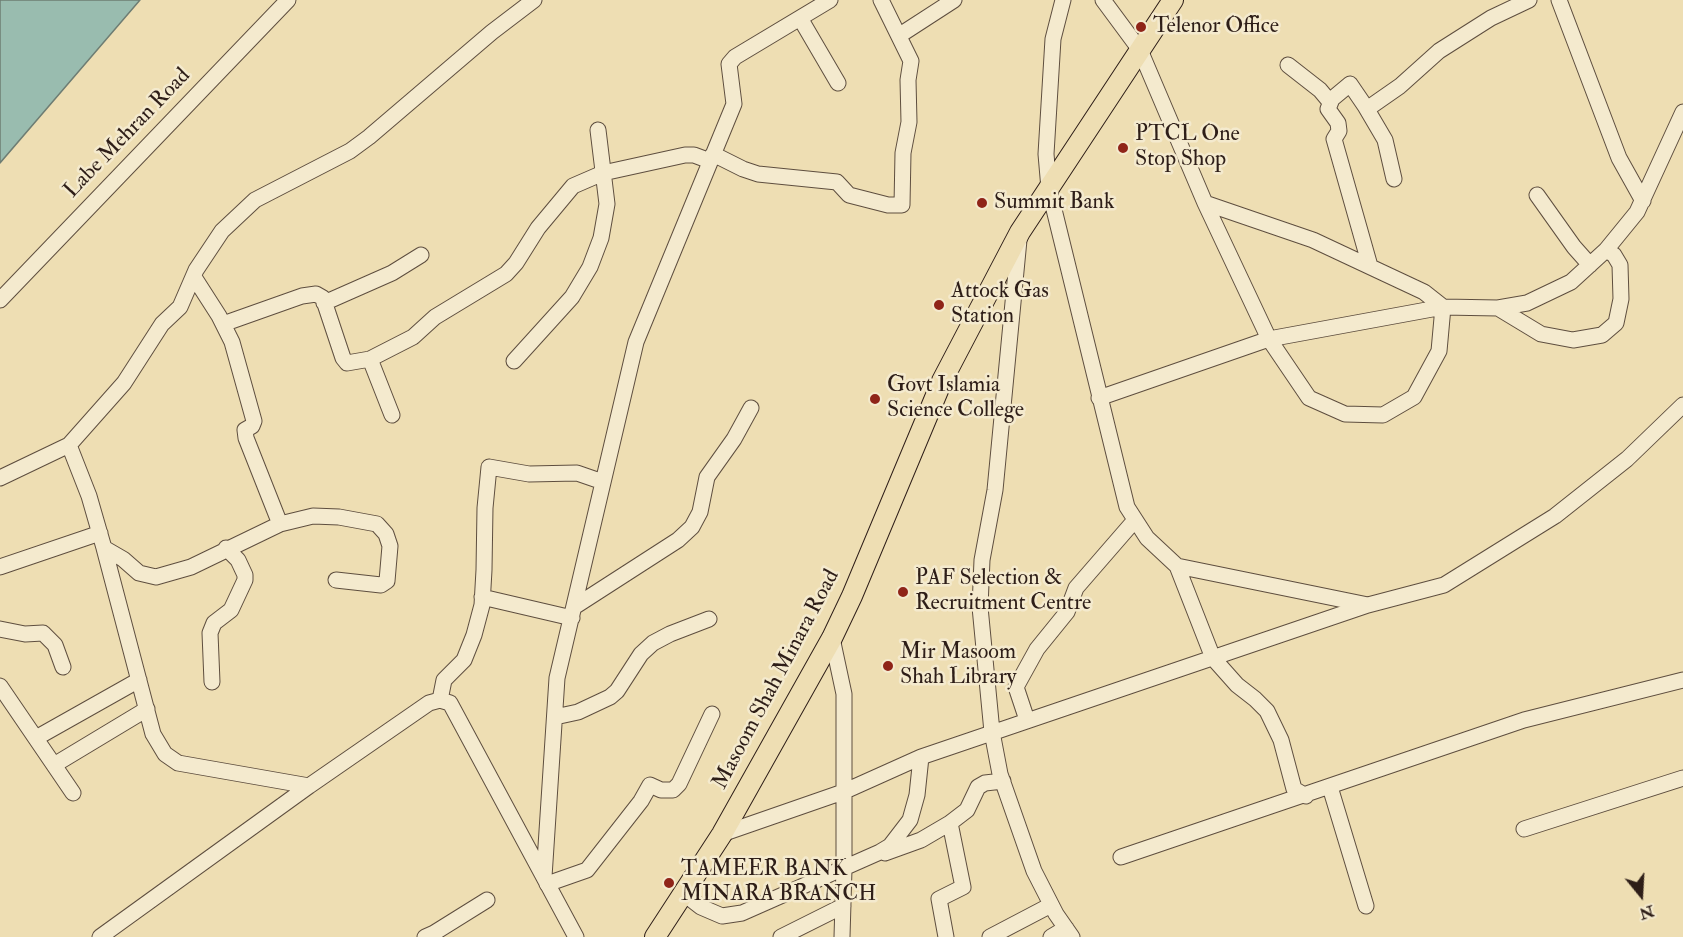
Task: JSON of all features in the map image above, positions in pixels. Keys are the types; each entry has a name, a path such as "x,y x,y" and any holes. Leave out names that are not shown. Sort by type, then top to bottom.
{"main road":[{"name":"Masoom Shah Minara Road","path":"655,937 723,834 832,638 852,596 942,381 1020,232 1173,0"}],"street":[{"name":"Labe Mehran Road","path":"0,300 288,0"},
{"path":"0,478 69,445 124,382 162,324 180,307 196,270 222,231 255,200 350,151 369,138 492,32 534,0"},
{"path":"545,881 557,678 636,342 734,105 729,64 735,57 830,0"},
{"path":"223,324 302,296 316,294 323,298 347,363 370,360 413,337 435,317 506,274 516,263 538,228 573,186 603,172 685,155 711,158 758,174 837,182 849,195 888,205 902,205 903,153 909,122 908,80 911,61 881,0"},
{"path":"900,35 954,0"},
{"path":"1063,0 1053,39 1046,154 1049,189 1126,507 1147,538 1177,566 1213,658 1237,686 1256,699 1267,711 1281,740 1294,789 1306,796"},
{"path":"1103,0 1140,50 1205,202 1269,339 1309,398 1345,414 1383,415 1414,397 1439,351 1443,307"},
{"path":"1367,109 1400,86 1439,51 1491,18 1529,0"},
{"path":"1559,0 1619,158 1642,201"},
{"path":"800,18 838,83"},
{"path":"1288,65 1320,90 1330,102"},
{"path":"1370,266 1334,139 1339,130 1338,123 1328,109 1330,102 1350,84 1388,147 1394,179"},
{"path":"1099,398 1269,339 1443,307 1498,308 1527,303 1571,282 1606,250 1637,212 1683,112"},
{"path":"514,361 572,297 590,267 605,222 607,204 598,130"},
{"path":"1536,195 1590,265"},
{"path":"1205,202 1313,240 1424,292 1443,307"},
{"path":"1020,232 995,490 982,560 980,607 992,732 1003,781 1034,871 1051,905 1069,933 1051,937"},
{"path":"1498,308 1541,334 1573,340 1602,335 1616,323 1621,299 1620,265 1614,255 1606,250"},
{"path":"324,303 392,273 422,255"},
{"path":"194,277 232,342 254,420 252,426 246,430 246,438 280,524"},
{"path":"370,360 392,415"},
{"path":"723,834 843,792 921,757 992,732 1368,605 1444,585 1555,516 1627,459 1683,405"},
{"path":"482,597 573,612 678,540 692,527 700,512 707,477 734,439 751,408"},
{"path":"69,445 89,496 153,734 165,754 178,763 309,786"},
{"path":"440,700 444,680 464,660 474,634 482,597 484,508 489,467 517,473 577,473 603,482"},
{"path":"102,541 139,573 156,577 191,567 226,548 280,524 313,516 339,517 377,524 386,534 390,546 387,581 381,585 336,580"},
{"path":"1027,720 1016,687 1037,649 1067,612 1076,588 1135,520"},
{"path":"0,567 102,541"},
{"path":"212,682 210,633 214,623 231,610 245,580 238,560 226,548"},
{"path":"1177,566 1368,605"},
{"path":"555,717 578,712 610,697 617,691 641,654 653,644 670,633 709,619"},
{"path":"0,629 25,634 43,633 55,645 63,667"},
{"path":"832,638 844,694 842,937"},
{"path":"36,738 139,680"},
{"path":"1120,857 1306,796 1524,720 1683,680"},
{"path":"0,687 73,793"},
{"path":"100,937 309,786 429,703 440,700 450,703 576,937"},
{"path":"54,765 147,710"},
{"path":"545,881 587,870 641,801 650,785 661,790 672,790 679,784 712,714"},
{"path":"683,893 701,907 722,916 742,913 880,852 890,846 910,820 917,795 921,757"},
{"path":"1524,829 1683,778"},
{"path":"880,852 884,854 921,840 967,810 978,787 985,783 1003,781"},
{"path":"1330,787 1366,906"},
{"path":"946,937 939,899 963,887 950,823"},
{"path":"432,936 487,900"},
{"path":"990,937 1051,905"},
{"path":"781,937 843,906"}],"shaded area":[{"path":"0,0 140,0 0,163"}],"place":[{"name":"Telenor Office","path":"1141,27"},
{"name":"PTCL One Stop Shop","path":"1123,148"},
{"name":"Summit Bank","path":"982,203"},
{"name":"Attock Gas Station","path":"939,305"},
{"name":"Govt Islamia Science College","path":"875,399"},
{"name":"PAF Selection & Recruitment Centre","path":"903,592"},
{"name":"Mir Masoom Shah Library","path":"888,666"},
{"name":"TAMEER BANK MINARA BRANCH","path":"669,883"}]}
